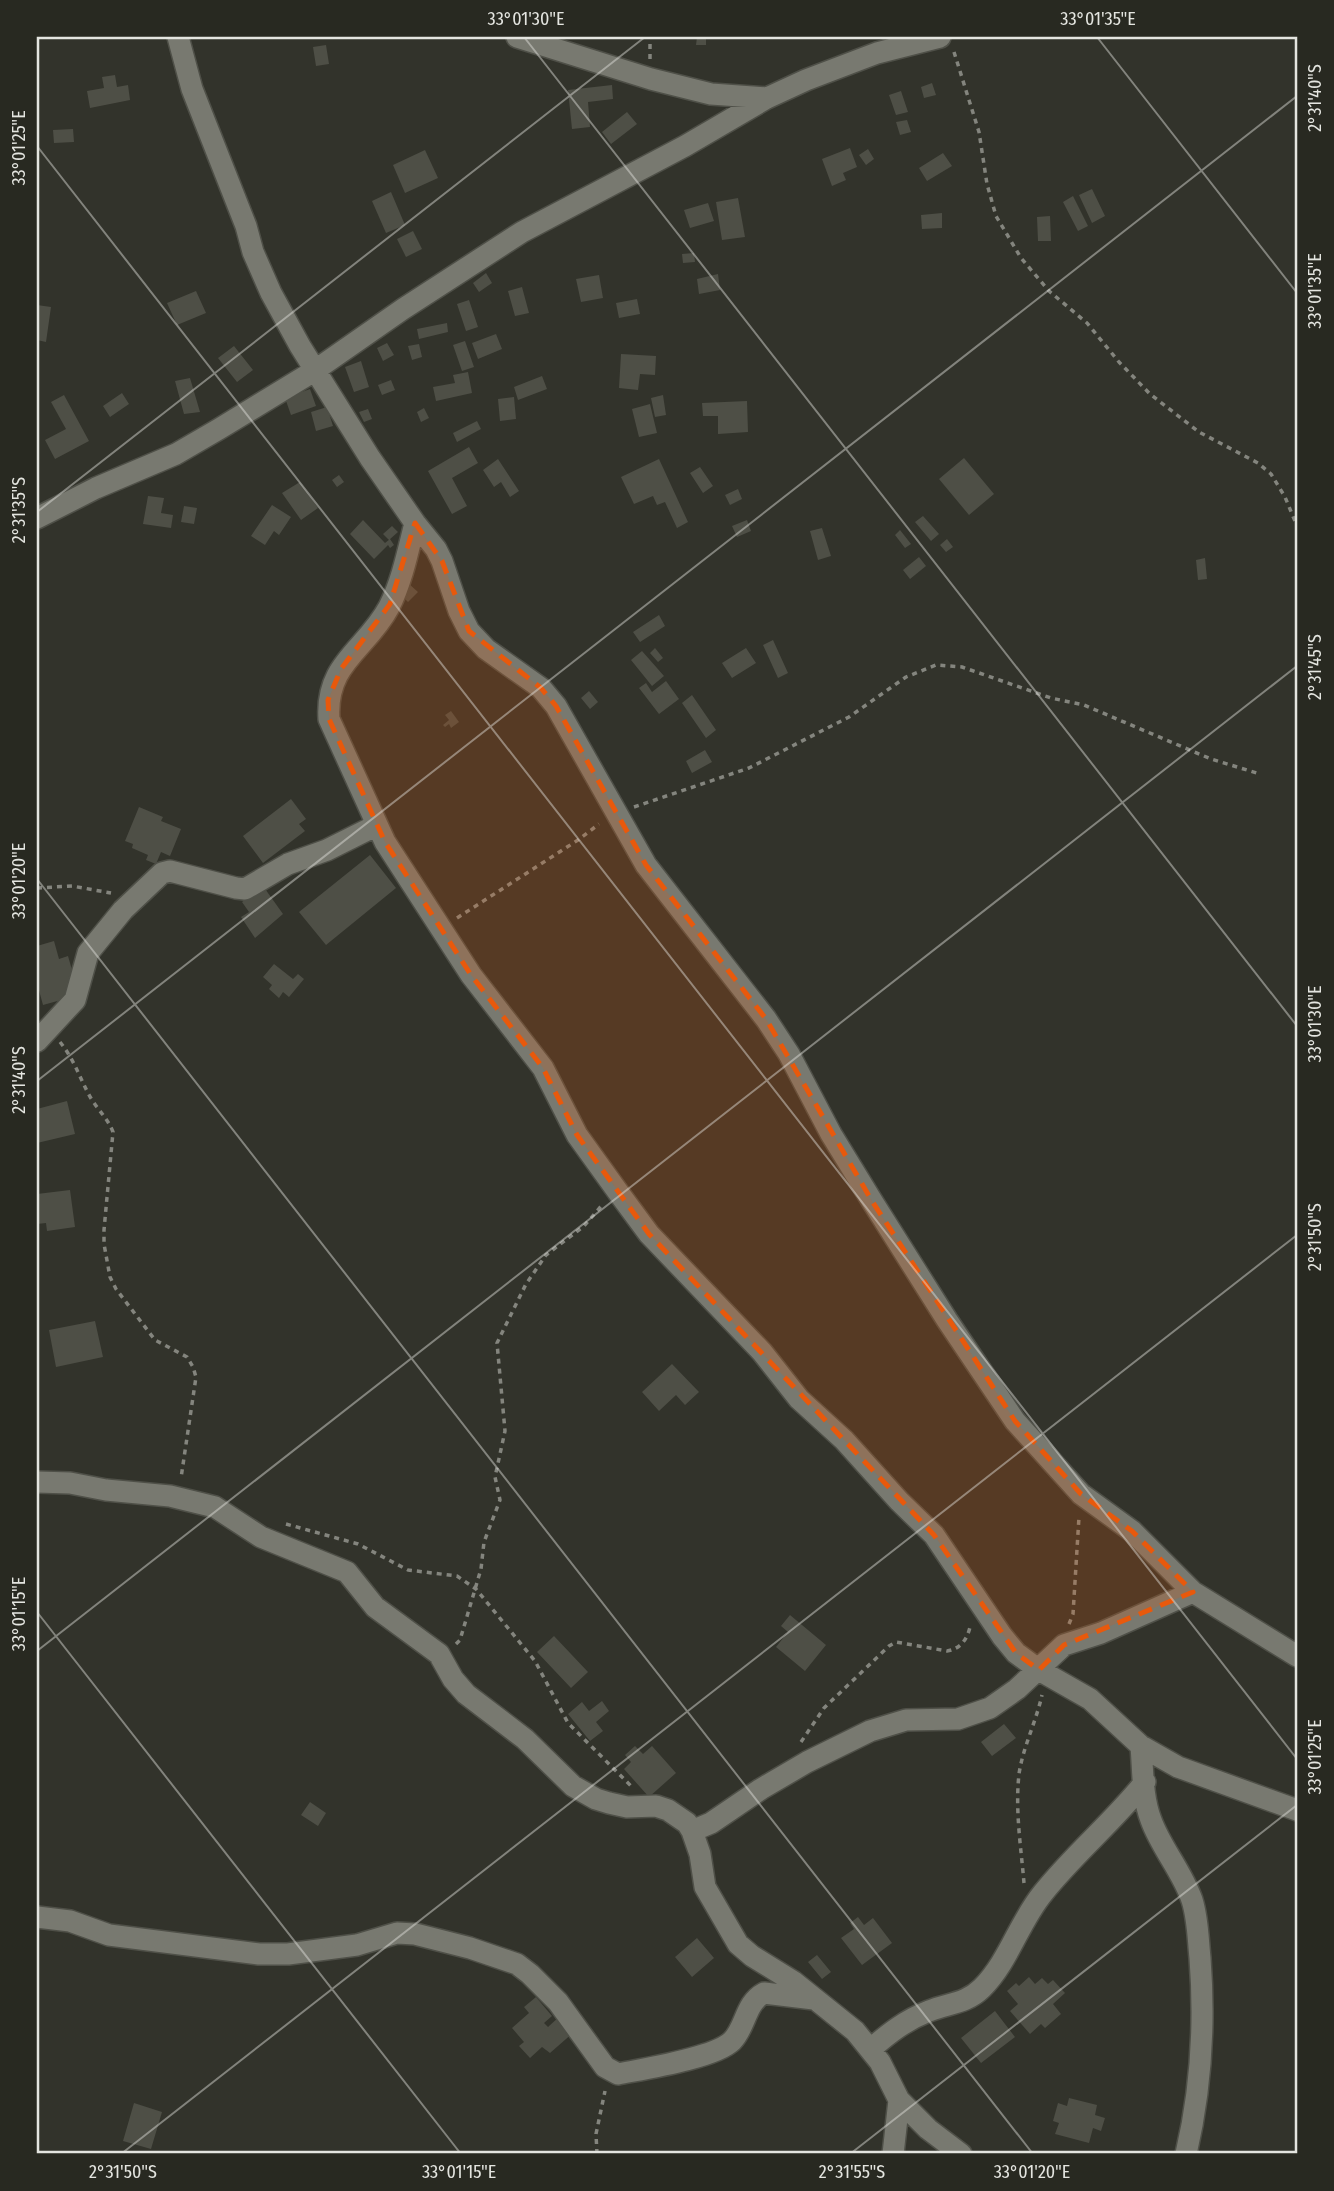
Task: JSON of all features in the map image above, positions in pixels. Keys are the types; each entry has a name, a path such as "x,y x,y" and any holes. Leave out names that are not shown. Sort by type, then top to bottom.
{"street":[{"path":"178,37 192,89 271,293 314,371 442,561 469,631 486,649 541,688 566,723 646,865 682,914 724,963 789,1054 831,1134 872,1201 1015,1421 1081,1494 1132,1531 1193,1592 1297,1656"},
{"path":"517,37 651,79 712,94 767,98"},
{"path":"37,518 96,488 176,454 314,371 522,232 695,140 767,98 875,45 946,43"},
{"path":"415,523 390,604 341,669 330,689 329,719 385,842 471,975 543,1068 577,1135 649,1234 762,1352 799,1399 844,1440 934,1535 1016,1653 1039,1670 1090,1699 1141,1746 1178,1767 1297,1810"},
{"path":"43,1035 75,1000 88,953 123,910 166,872 245,889 288,864 327,850 377,825"},
{"path":"37,1482 70,1483 178,1497 215,1507 261,1536 342,1569 354,1579 375,1607 443,1660 453,1679 466,1694 525,1739 573,1786 609,1803 627,1807 646,1805 668,1810 687,1823 700,1854 705,1887 738,1944 794,1982 855,2031 871,2049 899,2100 928,2129 961,2154"},
{"path":"692,1830 711,1823 777,1779 870,1731 906,1720 958,1719 990,1708 1039,1670 1058,1650 1193,1592"},
{"path":"1141,1746 1148,1811 1192,1901 1198,1928 1201,1971 1200,2070 1186,2154"},
{"path":"871,2049 907,2021 935,2008 958,2003 973,1996 992,1976 1041,1895 1125,1807 1145,1782"},
{"path":"37,1917 70,1921 109,1935 259,1954 288,1954 357,1945 397,1933 415,1934 470,1948 509,1961 530,1973 558,2002 611,2072 618,2074 713,2052 728,2045 741,2029 752,2001 764,1993 814,1999"},
{"path":"893,2154 899,2100"}],"path":[{"path":"946,43 962,72 979,132 987,184 996,216 1021,258 1049,291 1087,323 1150,394 1199,432 1258,463 1271,474 1285,497 1297,526"},
{"path":"442,931 463,913 578,840 616,811 641,806 749,768 849,717 906,677 936,665 962,667 1028,691 1084,705 1211,759 1260,774"},
{"path":"37,888 72,886 118,894 140,893"},
{"path":"43,1035 74,1060 92,1100 107,1118 113,1132 104,1230 110,1277 155,1340 187,1357 196,1377 178,1497"},
{"path":"443,1660 460,1640 475,1589 484,1542 500,1500 495,1477 505,1431 497,1343 526,1284 546,1255 584,1226 601,1207 604,1173"},
{"path":"1058,1650 1073,1614 1081,1494"},
{"path":"283,1523 358,1544 408,1570 457,1576 475,1589 535,1661 568,1723 636,1791 646,1805"},
{"path":"800,1744 824,1708 889,1646 896,1643 909,1644 947,1651 963,1644 978,1600"},
{"path":"1027,1917 1018,1798 1024,1752 1042,1692 1039,1670"},
{"path":"597,2154 596,2134 611,2072"}],"highlighted area":[{"path":"415,523 442,561 469,631 541,688 556,706 646,865 766,1019 872,1201 1015,1421 1081,1494 1132,1531 1193,1592 1064,1645 1039,1670 1016,1653 934,1535 649,1234 577,1135 543,1068 471,975 385,842 329,719 328,700 341,669 390,604"}],"building":[{"path":"697,37 706,37 706,45 696,45"},
{"path":"326,45 329,64 316,66 313,47"},
{"path":"115,75 117,87 128,85 130,100 90,108 87,91 104,88 102,77"},
{"path":"932,83 936,95 924,98 921,87"},
{"path":"612,85 613,99 588,102 590,127 572,129 568,90"},
{"path":"901,91 908,112 896,115 889,95"},
{"path":"627,112 637,124 611,144 602,132"},
{"path":"907,120 911,132 900,135 896,122"},
{"path":"73,129 74,142 54,143 53,130"},
{"path":"850,148 857,167 843,173 846,180 832,186 822,159"},
{"path":"868,149 874,159 866,165 859,155"},
{"path":"425,150 438,178 405,193 393,165"},
{"path":"943,153 952,166 927,181 919,168"},
{"path":"1092,189 1105,216 1092,223 1079,195"},
{"path":"391,192 405,225 386,233 372,201"},
{"path":"1073,196 1088,226 1078,231 1063,202"},
{"path":"738,198 745,237 722,240 716,202"},
{"path":"708,203 714,221 690,228 684,210"},
{"path":"942,213 942,228 922,229 921,215"},
{"path":"1050,216 1051,241 1038,241 1037,217"},
{"path":"413,231 422,249 406,257 397,239"},
{"path":"694,253 695,262 683,263 682,254"},
{"path":"486,273 492,283 479,292 473,283"},
{"path":"718,274 720,290 699,294 697,279"},
{"path":"599,275 603,298 581,302 576,279"},
{"path":"522,287 529,313 515,316 508,291"},
{"path":"196,291 206,313 177,325 167,303"},
{"path":"637,299 640,314 619,318 616,303"},
{"path":"469,300 478,327 466,331 457,304"},
{"path":"37,305 51,307 46,342 37,340"},
{"path":"447,323 448,332 419,339 417,329"},
{"path":"496,334 502,349 478,359 472,343"},
{"path":"465,341 474,367 462,371 453,345"},
{"path":"387,343 394,355 383,361 377,348"},
{"path":"419,344 422,357 412,360 408,346"},
{"path":"234,346 253,370 237,382 218,358"},
{"path":"621,354 656,356 655,375 640,374 638,390 619,388"},
{"path":"361,361 369,387 354,392 345,367"},
{"path":"468,372 472,393 436,401 433,387 455,383 453,375"},
{"path":"542,376 547,389 518,400 514,387"},
{"path":"190,378 200,412 184,414 175,381"},
{"path":"391,380 395,390 382,395 378,385"},
{"path":"310,389 316,406 291,415 285,398"},
{"path":"122,393 129,404 110,417 103,406"},
{"path":"64,395 89,441 55,459 45,440 66,429 51,402"},
{"path":"663,395 666,415 655,417 651,398"},
{"path":"514,397 516,419 500,421 498,399"},
{"path":"747,401 748,432 718,434 718,416 703,416 702,403"},
{"path":"650,404 657,433 639,437 632,409"},
{"path":"327,407 333,426 316,431 311,412"},
{"path":"424,408 429,418 421,422 417,412"},
{"path":"368,409 372,419 364,422 359,412"},
{"path":"477,421 481,429 457,442 453,433"},
{"path":"469,447 478,463 452,478 467,506 452,514 428,471"},
{"path":"964,458 994,494 969,515 939,479"},
{"path":"498,459 519,491 510,497 501,482 494,487 483,470"},
{"path":"659,459 688,522 677,528 665,502 657,505 653,496 634,504 621,477"},
{"path":"700,467 713,486 703,493 690,473"},
{"path":"339,475 344,482 337,487 332,480"},
{"path":"300,482 318,508 301,520 282,493"},
{"path":"738,489 742,499 730,505 725,495"},
{"path":"148,496 164,498 161,513 173,515 171,528 143,524"},
{"path":"272,505 291,517 279,535 274,531 265,545 251,536"},
{"path":"184,506 197,508 194,524 181,522"},
{"path":"923,516 939,534 931,541 915,522"},
{"path":"363,520 385,543 390,539 394,545 390,548 388,545 374,559 350,534"},
{"path":"747,520 751,531 737,537 732,526"},
{"path":"392,526 398,532 389,540 383,534"},
{"path":"822,528 831,556 818,560 810,531"},
{"path":"900,530 911,544 905,548 895,535"},
{"path":"947,539 953,547 946,552 940,545"},
{"path":"919,557 926,566 910,579 903,570"},
{"path":"1205,558 1207,579 1198,580 1196,560"},
{"path":"408,583 418,592 408,602 399,593"},
{"path":"659,615 665,626 640,642 633,632"},
{"path":"773,640 788,673 778,678 763,645"},
{"path":"655,648 663,658 658,662 650,653"},
{"path":"746,648 756,663 732,678 722,663"},
{"path":"642,651 664,676 652,686 631,660"},
{"path":"666,681 679,699 659,714 639,688 646,683 652,692"},
{"path":"589,691 598,702 590,709 581,698"},
{"path":"692,695 716,730 706,738 682,703"},
{"path":"451,711 459,722 451,728 449,724 445,727 443,725 449,720 445,715"},
{"path":"705,750 712,762 692,773 686,761"},
{"path":"291,799 306,819 299,824 305,831 263,863 243,836"},
{"path":"139,807 163,817 161,821 181,829 170,856 161,852 156,864 146,860 148,855 132,848 133,844 125,841"},
{"path":"370,855 396,888 326,945 299,912"},
{"path":"263,886 283,914 255,938 241,917 249,912 242,902"},
{"path":"54,941 59,959 68,956 76,984 72,997 43,1005 37,983 37,946"},
{"path":"274,964 293,979 298,974 304,979 289,997 283,992 279,998 269,989 272,985 263,977"},
{"path":"67,1101 75,1134 37,1143 37,1109"},
{"path":"70,1190 75,1227 47,1231 46,1223 37,1224 37,1194"},
{"path":"95,1321 103,1357 56,1367 49,1330"},
{"path":"672,1364 699,1392 685,1405 676,1395 659,1411 642,1392"},
{"path":"790,1615 826,1645 805,1671 776,1647 788,1632 781,1626"},
{"path":"554,1636 588,1672 571,1688 537,1652"},
{"path":"602,1701 609,1711 596,1722 603,1731 590,1741 568,1714 582,1702 589,1711"},
{"path":"1004,1724 1016,1738 992,1756 981,1742"},
{"path":"635,1746 643,1754 652,1746 676,1773 649,1797 624,1769 631,1762 625,1755"},
{"path":"310,1802 326,1813 318,1826 301,1815"},
{"path":"858,1917 864,1925 873,1918 892,1943 862,1965 841,1938 854,1929 850,1923"},
{"path":"697,1938 714,1958 692,1977 675,1957"},
{"path":"817,1955 831,1972 822,1979 808,1962"},
{"path":"1029,1977 1035,1984 1042,1978 1048,1984 1053,1980 1065,1993 1053,2004 1061,2014 1045,2028 1041,2024 1030,2034 1010,2011 1018,2004 1007,1991 1016,1983 1019,1986"},
{"path":"536,1997 552,2016 544,2023 548,2027 560,2016 574,2032 550,2053 542,2047 530,2058 519,2046 524,2042 512,2028 529,2013 524,2007"},
{"path":"995,2011 1015,2037 981,2063 961,2038"},
{"path":"1069,2098 1097,2105 1095,2115 1105,2118 1101,2131 1093,2128 1089,2143 1055,2134 1059,2123 1053,2121 1058,2103 1067,2106"},
{"path":"134,2103 162,2112 151,2149 123,2141"}]}
